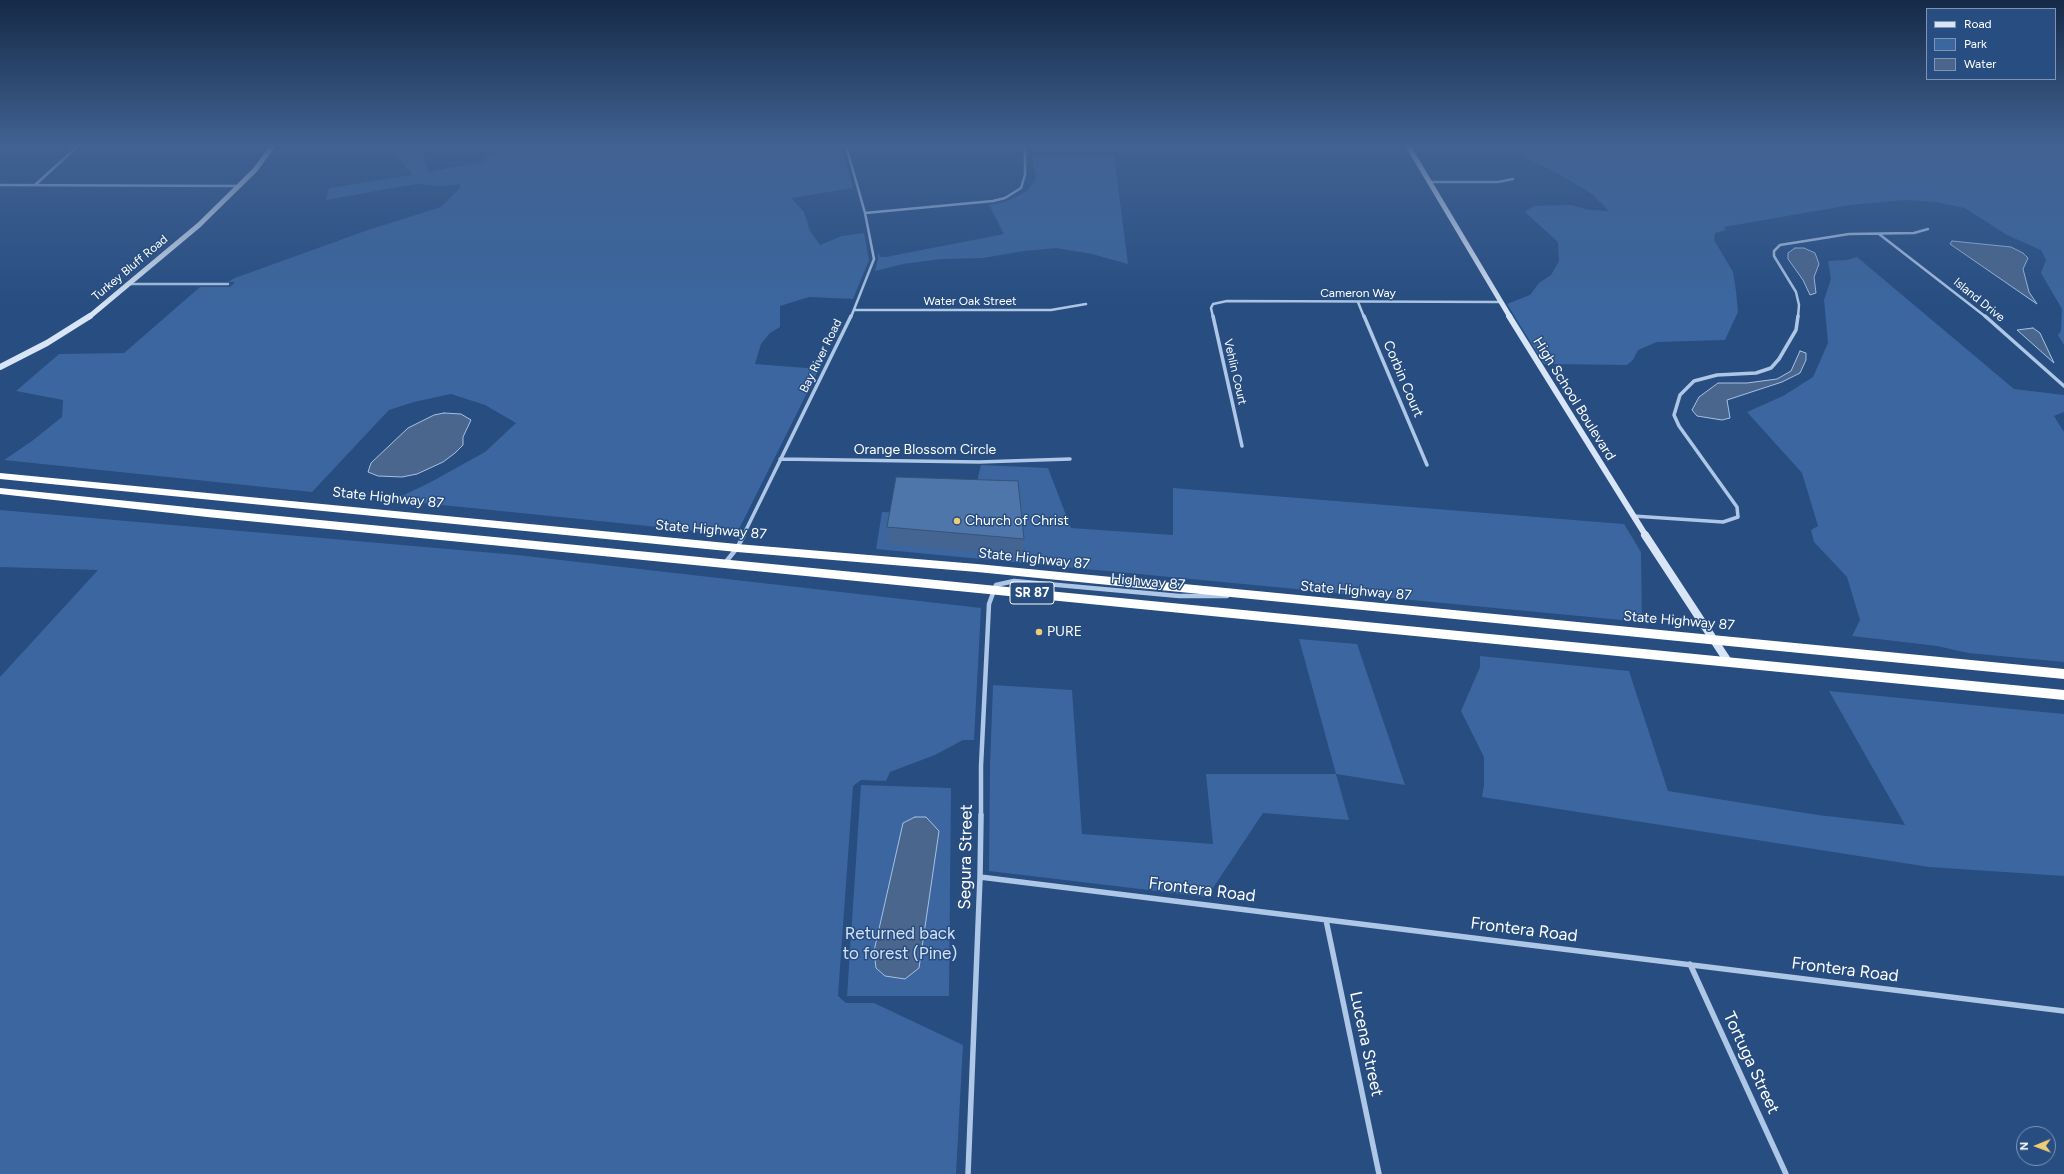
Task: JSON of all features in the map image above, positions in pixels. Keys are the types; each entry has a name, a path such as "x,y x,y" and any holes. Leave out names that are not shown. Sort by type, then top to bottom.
{"highway":[{"name":"State Highway 87","path":"0,476 738,548 977,568 2064,674"},
{"name":"SR 87","path":"0,491 207,513 2064,694"}],"street":[{"name":"Turkey Bluff Road","path":"0,367 47,344 89,317 199,225 224,201"},
{"name":"Bay River Road","path":"725,563 738,548 780,459 854,310 874,259 862,201"},
{"path":"865,213 993,201"},
{"name":"High School Boulevard","path":"1441,201 1501,302 1633,516 1727,660"},
{"path":"1633,516 1723,522 1738,517 1737,507 1679,426 1674,414 1680,395 1694,381 1706,377 1756,373 1771,368 1779,359 1796,330 1799,305 1796,292 1774,256 1774,251 1780,245 1822,237 1914,233 1928,229"},
{"name":"Island Drive","path":"1878,234 1986,317 2064,386"},
{"path":"129,284 228,284"},
{"name":"Cameron Way","path":"1215,304 1227,301 1501,302"},
{"name":"Corbin Court","path":"1358,302 1427,465"},
{"name":"Water Oak Street","path":"854,310 1051,310 1086,304"},
{"name":"Vehlin Court","path":"1215,304 1211,308 1242,446"},
{"name":"Orange Blossom Circle","path":"780,459 979,462 1070,459"},
{"name":"Highway 87","path":"993,589 996,585 1014,581 1179,596 1256,596"},
{"name":"Segura Street","path":"968,1174 980,877 981,766 989,604 993,589"},
{"name":"Frontera Road","path":"980,877 2064,1011"},
{"name":"Lucena Street","path":"1326,920 1379,1174"},
{"name":"Tortuga Street","path":"1690,964 1786,1174"}],"green space":[{"path":"447,201 794,201 804,212 810,231 820,245 842,236 864,233 869,260 853,299 809,297 780,306 780,327 770,333 761,344 755,364 819,369 736,535 393,500 429,483 485,452 516,423 485,405 451,394 414,402 389,410 312,492 4,460 32,441 62,417 63,400 16,391 59,354 124,353 200,287 230,287 235,282 228,282 235,278 368,230 441,207"},
{"path":"1120,201 1128,264 1092,254 1057,248 1023,251 983,258 941,259 903,264 875,271 878,252 880,257 886,257 1004,234 989,205 1005,202"},
{"path":"1599,201 1895,201 1850,205 1724,227 1726,230 1715,233 1714,240 1733,272 1738,312 1725,340 1657,342 1638,350 1633,360 1627,365 1544,364 1507,304 1530,295 1539,283 1551,275 1559,261 1558,242 1525,212 1534,206 1571,205 1589,210 1609,211"},
{"path":"1916,201 2064,201 2064,345 2058,335 2061,331 2062,309 2041,273 2046,260 2041,250 2007,235 1965,208 1936,202"},
{"path":"1857,257 2014,389 2064,395 2064,412 2054,416 2064,432 2064,662 1968,653 1937,646 1852,636 1860,620 1847,577 1814,542 1811,530 1818,526 1802,473 1747,412 1783,396 1813,377 1828,343 1824,300 1831,279 1828,261 1847,260"},
{"path":"981,465 1048,468 1071,528 1173,535 1173,488 1624,524 1641,552 1642,622 876,549 882,512 969,515"},
{"path":"0,510 517,555 981,608 974,740 963,740 935,755 890,772 886,781 861,780 853,786 838,996 846,1003 874,1003 963,1045 956,1174 0,1174 0,677 98,570 0,567"},
{"path":"1299,639 1357,644 1405,785 1336,774"},
{"path":"1480,656 1629,671 1668,791 1818,815 1905,825 1829,691 2064,714 2064,876 1929,867 1482,797 1484,785 1484,757 1461,711 1480,667"},
{"path":"993,685 1072,690 1082,834 1213,844 1206,774 1336,774 1349,820 1263,813 1207,897 989,871 990,766"},
{"name":"Returned back to forest (Pine)","path":"861,785 951,788 949,996 847,996"}],"water":[{"path":"1952,241 2011,247 2023,253 2028,258 2023,269 2029,292 2037,304 1950,244"},
{"path":"1795,248 1804,248 1815,253 1819,264 1814,277 1816,293 1810,295 1803,280 1788,259 1788,253"},
{"path":"2033,328 2040,333 2054,363 2017,330"},
{"path":"1800,351 1806,353 1806,360 1800,373 1782,382 1727,400 1730,418 1722,420 1697,416 1692,410 1699,397 1718,383 1747,383 1777,379 1791,371"},
{"path":"444,413 461,414 471,420 463,437 463,445 455,453 443,462 417,474 402,477 378,476 368,472 371,463 408,428 434,415"},
{"path":"915,817 926,817 939,831 919,968 905,979 885,976 876,968 874,951 903,823"}],"building":[{"name":"Church of Christ","path":"896,477 1018,481 1024,539 887,527"}],"place":[{"name":"Church of Christ","path":"957,521"},
{"name":"PURE","path":"1039,632"}]}
